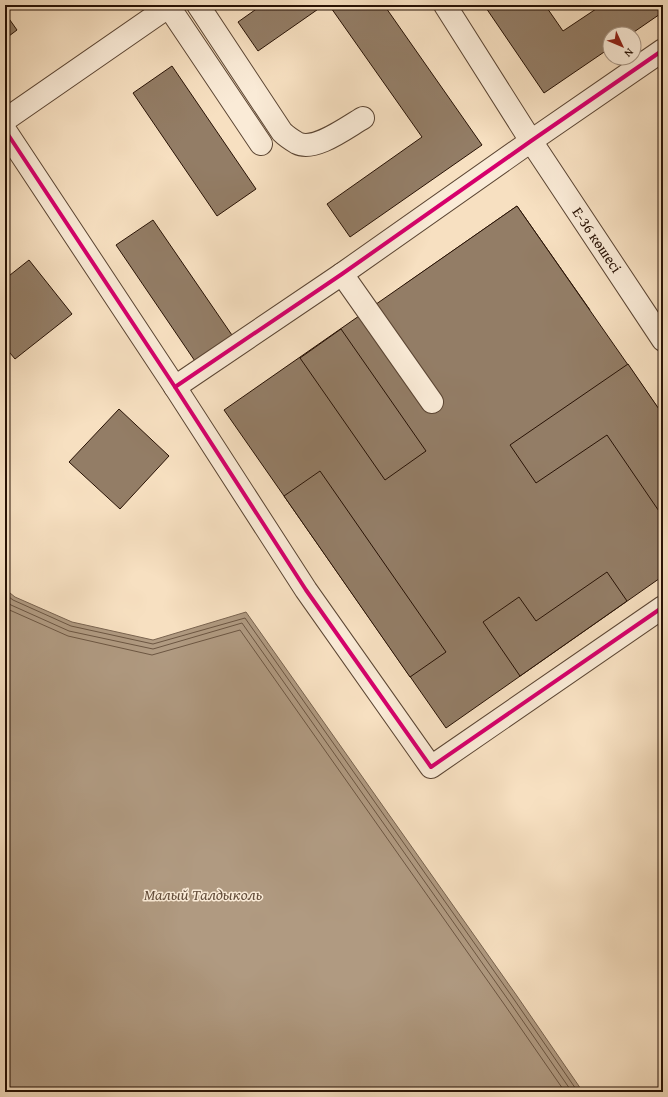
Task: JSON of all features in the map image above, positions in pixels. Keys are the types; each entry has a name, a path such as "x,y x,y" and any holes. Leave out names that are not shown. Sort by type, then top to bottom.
{"street":[{"path":"198,5 282,132 298,144 311,145 324,141 363,118"},
{"name":"Е-36 көшесі","path":"445,5 530,141 663,340"},
{"path":"5,120 170,6 261,144"},
{"path":"175,387 342,274 530,141 663,50"},
{"path":"5,130 175,387 306,590 431,767 663,607"},
{"path":"342,274 432,402"}],"water":[{"name":"Малый Талдыколь","path":"5,589 15,597 72,622 153,640 246,612 583,1092 5,1092"}],"building":[{"path":"262,5 324,5 258,51 238,22"},
{"path":"329,5 384,5 482,145 350,237 327,204 422,137"},
{"path":"484,5 545,5 563,31 602,5 663,5 663,12 642,26 602,26 602,53 544,93"},
{"path":"5,13 17,30 5,39"},
{"path":"172,66 256,189 217,216 133,93"},
{"path":"517,206 590,310 553,336 505,266 428,320 404,285"},
{"path":"517,206 663,415 663,576 446,728 224,410"},
{"path":"153,220 234,338 197,364 116,245"},
{"path":"29,260 72,314 15,359 5,347 5,279"},
{"path":"341,329 426,451 385,480 300,358"},
{"path":"628,364 663,415 663,517 607,435 536,483 510,445"},
{"path":"119,409 169,456 120,509 69,462"},
{"path":"320,471 446,652 410,677 284,496"},
{"path":"607,572 627,601 520,676 483,622 519,597 536,621"}],"cycle path":[{"path":"175,387 342,274 663,50"},
{"path":"5,130 175,387 306,590 431,767 663,607"}]}
